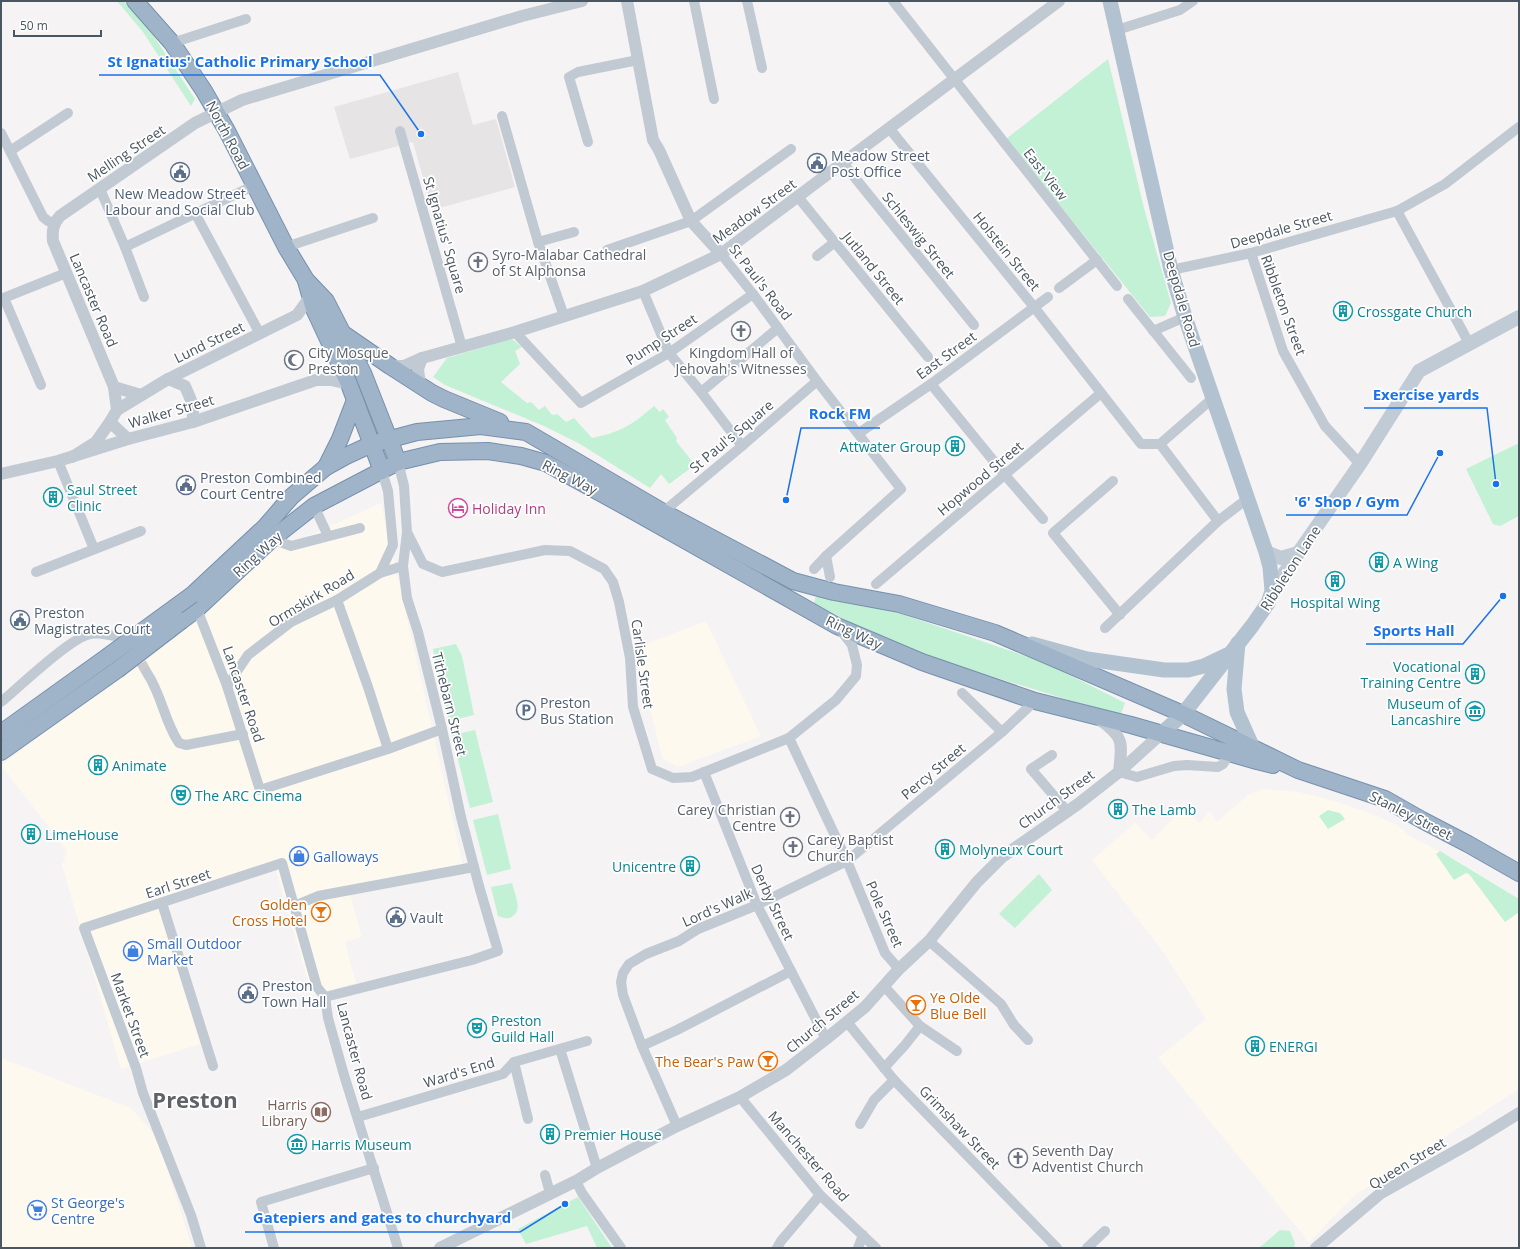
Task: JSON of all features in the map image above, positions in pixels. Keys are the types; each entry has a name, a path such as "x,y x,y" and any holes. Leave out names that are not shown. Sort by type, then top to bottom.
{"highway":[{"name":"North Road","path":"135,1 172,43 217,112 286,247 306,280 326,301 363,373 398,462"},
{"name":"North Road","path":"306,280 314,309 349,384 382,471"},
{"path":"343,334 390,366 444,399 526,432"},
{"name":"Ring Way","path":"326,466 340,440 355,400"},
{"name":"Ring Way","path":"1,752 117,670 181,621 195,602 291,497 326,466 372,444 389,439 417,432 481,426 526,432 663,512 793,581 834,592 899,604 995,633 1183,714"},
{"name":"Ring Way","path":"1,733 107,657 195,602 314,506 398,462 440,452 488,451 521,456 546,463 638,513 837,626 922,662 1035,701 1161,734"},
{"name":"Stanley Street","path":"1183,714 1298,770"},
{"name":"Stanley Street","path":"1161,734 1257,761 1298,770 1385,799 1519,873"}],"main road":[{"name":"Deepdale Road","path":"1110,1 1171,270 1185,317 1266,552 1270,567 1272,591"},
{"name":"Ribbleton Lane","path":"1161,734 1183,714 1268,603 1272,591 1360,464 1419,371 1519,317"},
{"path":"1266,552 1281,558 1298,553"},
{"path":"995,633 1087,658 1164,670 1188,670 1198,668 1234,648 1234,689 1237,712 1253,748"}],"street":[{"name":"Melling Street","path":"54,223 60,216 195,123 249,97 522,16 582,1"},
{"name":"St Paul's Road","path":"627,1 653,140 691,221 753,294 817,381 859,433"},
{"path":"694,1 714,98"},
{"path":"747,1 762,68"},
{"name":"East View","path":"893,1 1117,286"},
{"name":"Meadow Street","path":"390,366 404,366 422,358 515,332 643,291 720,254 1059,1"},
{"path":"1117,30 1180,10 1193,1"},
{"path":"172,43 246,19"},
{"path":"588,142 568,77 578,72 638,60"},
{"path":"10,151 68,113"},
{"path":"502,116 538,242 564,316"},
{"name":"Deepdale Street","path":"1171,270 1251,253 1397,211 1445,184 1519,127"},
{"name":"Holstein Street","path":"889,128 1034,307 1141,444 1160,444"},
{"name":"St Ignatius' Square","path":"400,131 462,347"},
{"path":"2,138 10,151 42,217 54,223"},
{"path":"608,250 691,221 791,149"},
{"name":"Schleswig Street","path":"843,163 974,325"},
{"path":"125,247 255,185"},
{"path":"100,189 125,247 144,298"},
{"name":"Jutland Street","path":"798,197 928,357"},
{"path":"1397,211 1469,344"},
{"path":"194,214 260,334"},
{"path":"286,247 373,218"},
{"name":"Lancaster Road","path":"54,223 52,232 53,241 114,387 117,410"},
{"path":"538,242 574,232"},
{"path":"818,256 835,242"},
{"name":"Ribbleton Street","path":"1251,253 1283,351 1325,426 1360,464"},
{"path":"1059,288 1097,260"},
{"path":"41,385 3,298 66,273"},
{"path":"643,291 669,353 742,446"},
{"name":"Pump Street","path":"515,332 582,403 669,353 753,294"},
{"name":"East Street","path":"859,433 932,384 1048,296"},
{"name":"Lund Street","path":"117,410 168,379 297,315 310,297"},
{"path":"1128,299 1191,378"},
{"path":"1153,331 1185,317"},
{"path":"701,392 778,328"},
{"path":"420,385 418,369 422,358"},
{"path":"168,379 185,386 193,405 193,422"},
{"name":"Walker Street","path":"1,474 58,461 128,439 193,422 316,380 331,380 349,384"},
{"name":"St Paul's Square","path":"663,512 817,381"},
{"path":"932,384 1005,475 1043,519"},
{"path":"114,387 141,395"},
{"name":"Hopwood Street","path":"876,584 1101,394"},
{"path":"1213,398 1160,444 1218,521"},
{"path":"72,457 96,442 117,410"},
{"path":"110,422 128,439"},
{"path":"814,569 826,556 901,488 859,433"},
{"path":"58,461 94,549"},
{"name":"Tithebarn Street","path":"325,997 472,960 498,951 461,818 442,729 418,632 407,598 403,566 407,532 404,486 398,462"},
{"path":"380,573 393,545 388,491 382,471"},
{"path":"1113,481 1054,533 1120,615"},
{"path":"1105,628 1218,521 1247,499"},
{"path":"314,506 328,536"},
{"path":"272,539 291,546 360,528"},
{"path":"36,572 141,531"},
{"name":"Carlisle Street","path":"407,532 423,564 442,572 545,550 570,551 604,569 613,582 619,602 630,658 633,707 652,769 673,778 692,777 789,738 836,700 856,676 857,664 852,645 837,626"},
{"path":"826,556 830,577"},
{"name":"Ormskirk Road","path":"227,686 248,655 292,622 338,600 380,573 403,566"},
{"path":"338,600 388,750 442,729"},
{"name":"Lancaster Road","path":"195,602 227,686 260,790 388,750"},
{"path":"1,702 57,654 82,638 89,634 100,633 115,636"},
{"path":"147,673 156,685 167,723 179,743 186,745 243,734"},
{"path":"962,693 1002,732"},
{"name":"Percy Street","path":"847,861 1002,732 1035,701"},
{"path":"1097,717 1115,730 1119,738 1121,750 1119,772 1137,777 1174,766 1187,765 1218,767 1223,764 1230,753"},
{"name":"Church Street","path":"440,1248 576,1181 597,1168 677,1126 740,1097 786,1070 865,1007 899,969 929,940 977,882 1002,857 1119,772 1161,734"},
{"name":"Pole Street","path":"789,738 847,861 885,953 899,969"},
{"path":"1052,755 1031,769 1067,811"},
{"name":"Derby Street","path":"704,772 757,905 826,1039"},
{"name":"Lord's Walk","path":"677,1126 642,1046 624,995 621,982 623,973 632,961 679,940 698,929 757,905 847,861"},
{"name":"Lancaster Road","path":"282,863 317,987 325,997 328,1018 398,1248"},
{"name":"Earl Street","path":"84,928 282,863"},
{"path":"294,906 318,896 474,867"},
{"path":"162,903 213,1066"},
{"name":"Market Street","path":"84,928 191,1215 200,1248"},
{"path":"929,940 1001,1004 1014,1025 1028,1040"},
{"path":"642,1046 677,1030 791,971"},
{"path":"884,986 920,1026 957,1051"},
{"name":"Grimshaw Street","path":"847,1022 894,1080 1057,1248"},
{"path":"884,1068 920,1026"},
{"name":"Ward's End","path":"358,1118 503,1074 514,1062 587,1041"},
{"path":"560,1049 597,1168"},
{"path":"514,1062 528,1119"},
{"path":"860,1124 874,1100 894,1080"},
{"name":"Manchester Road","path":"740,1097 820,1194 876,1248"},
{"name":"Queen Street","path":"1316,1248 1381,1193 1472,1142 1519,1113"},
{"path":"274,1248 262,1202 374,1168"},
{"path":"545,1175 550,1193"},
{"path":"576,1181 582,1193 621,1248"},
{"path":"777,1248 820,1194"},
{"path":"1087,1248 1104,1231"},
{"path":"858,1248 863,1235"}],"shaded area":[{"path":"458,72 473,125 496,119 515,187 432,210 413,142 350,159 334,107"},
{"path":"381,503 464,870 350,895 362,937 345,942 356,983 312,995 276,870 163,897 209,1041 121,1069 62,865 67,851 1,765 161,647 266,555"},
{"path":"706,621 761,736 678,767 662,758 635,648"},
{"path":"1263,789 1299,792 1338,802 1372,814 1397,825 1410,836 1456,860 1519,899 1519,1089 1355,1195 1309,1242 1158,1058 1206,1019 1166,956 1092,860 1135,823 1152,840 1178,813 1185,812 1200,823 1209,811 1217,822 1248,795"},
{"path":"1,1058 131,1108 158,1138 192,1248 1,1248"}],"green space":[{"path":"117,1 124,1 151,32 195,99 191,106 143,32"},
{"path":"1108,59 1144,208 1171,303 1165,316 1150,317 1006,139"},
{"path":"512,339 522,347 515,351 520,364 501,382 527,403 531,402 539,410 545,406 552,415 557,414 566,422 574,418 592,438 626,427 654,406 660,412 663,409 669,417 665,420 677,438 676,441 695,465 669,484 661,474 650,488 580,444 544,426 445,385 433,377 447,358"},
{"path":"1519,443 1519,516 1500,526 1493,524 1466,469"},
{"path":"816,596 881,607 1046,663 1125,703 1121,714 1072,701 919,654 876,636 814,603"},
{"path":"456,644 462,656 474,715 449,721 433,649"},
{"path":"475,730 493,802 470,808 452,735"},
{"path":"1328,810 1340,813 1345,819 1328,829 1319,816"},
{"path":"498,814 511,869 487,875 473,820"},
{"path":"1440,851 1519,899 1519,912 1505,922 1469,874 1466,873 1454,880 1436,854"},
{"path":"1039,874 1052,890 1015,928 999,914"},
{"path":"512,883 518,905 516,913 513,916 504,918 498,916 491,887"},
{"path":"578,1197 612,1248 597,1248 587,1226 526,1244 518,1229"},
{"path":"1280,1230 1290,1231 1295,1243 1294,1248 1259,1248"}],"tunnel":[{"path":"134,650 147,673"}],"place":[{"name":"St Ignatius' Catholic Primary School","path":"421,134"},
{"name":"Meadow Street Post Office","path":"817,163"},
{"name":"New Meadow Street Labour and Social Club","path":"180,172"},
{"name":"Syro-Malabar Cathedral of St Alphonsa","path":"478,262"},
{"name":"Crossgate Church","path":"1343,311"},
{"name":"Kingdom Hall of Jehovah's Witnesses","path":"741,331"},
{"name":"City Mosque Preston","path":"294,360"},
{"name":"Attwater Group","path":"955,446"},
{"name":"'6' Shop / Gym","path":"1440,453"},
{"name":"Exercise yards","path":"1496,484"},
{"name":"Preston Combined Court Centre","path":"186,485"},
{"name":"Saul Street Clinic","path":"53,497"},
{"name":"Rock FM","path":"786,500"},
{"name":"Holiday Inn","path":"458,508"},
{"name":"A Wing","path":"1379,562"},
{"name":"Hospital Wing","path":"1335,581"},
{"name":"Sports Hall","path":"1503,596"},
{"name":"Preston Magistrates Court","path":"20,620"},
{"name":"Vocational Training Centre","path":"1475,674"},
{"name":"Preston Bus Station","path":"526,710"},
{"name":"Museum of Lancashire","path":"1475,711"},
{"name":"Animate","path":"98,765"},
{"name":"The ARC Cinema","path":"181,795"},
{"name":"The Lamb","path":"1118,809"},
{"name":"Carey Christian Centre","path":"790,817"},
{"name":"LimeHouse","path":"31,834"},
{"name":"Carey Baptist Church","path":"793,847"},
{"name":"Molyneux Court","path":"945,849"},
{"name":"Galloways","path":"299,856"},
{"name":"Unicentre","path":"690,866"},
{"name":"Golden Cross Hotel","path":"321,912"},
{"name":"Vault","path":"396,917"},
{"name":"Small Outdoor Market","path":"133,951"},
{"name":"Preston Town Hall","path":"248,993"},
{"name":"Ye Olde Blue Bell","path":"916,1005"},
{"name":"Preston Guild Hall","path":"477,1028"},
{"name":"ENERGI","path":"1255,1046"},
{"name":"The Bear's Paw","path":"768,1061"},
{"name":"Harris Library","path":"321,1112"},
{"name":"Premier House","path":"550,1134"},
{"name":"Harris Museum","path":"297,1144"},
{"name":"Seventh Day Adventist Church","path":"1018,1158"},
{"name":"Gatepiers and gates to churchyard","path":"565,1204"},
{"name":"St George's Centre","path":"37,1210"}],"district":[{"name":"Preston","path":"195,1099"}]}
